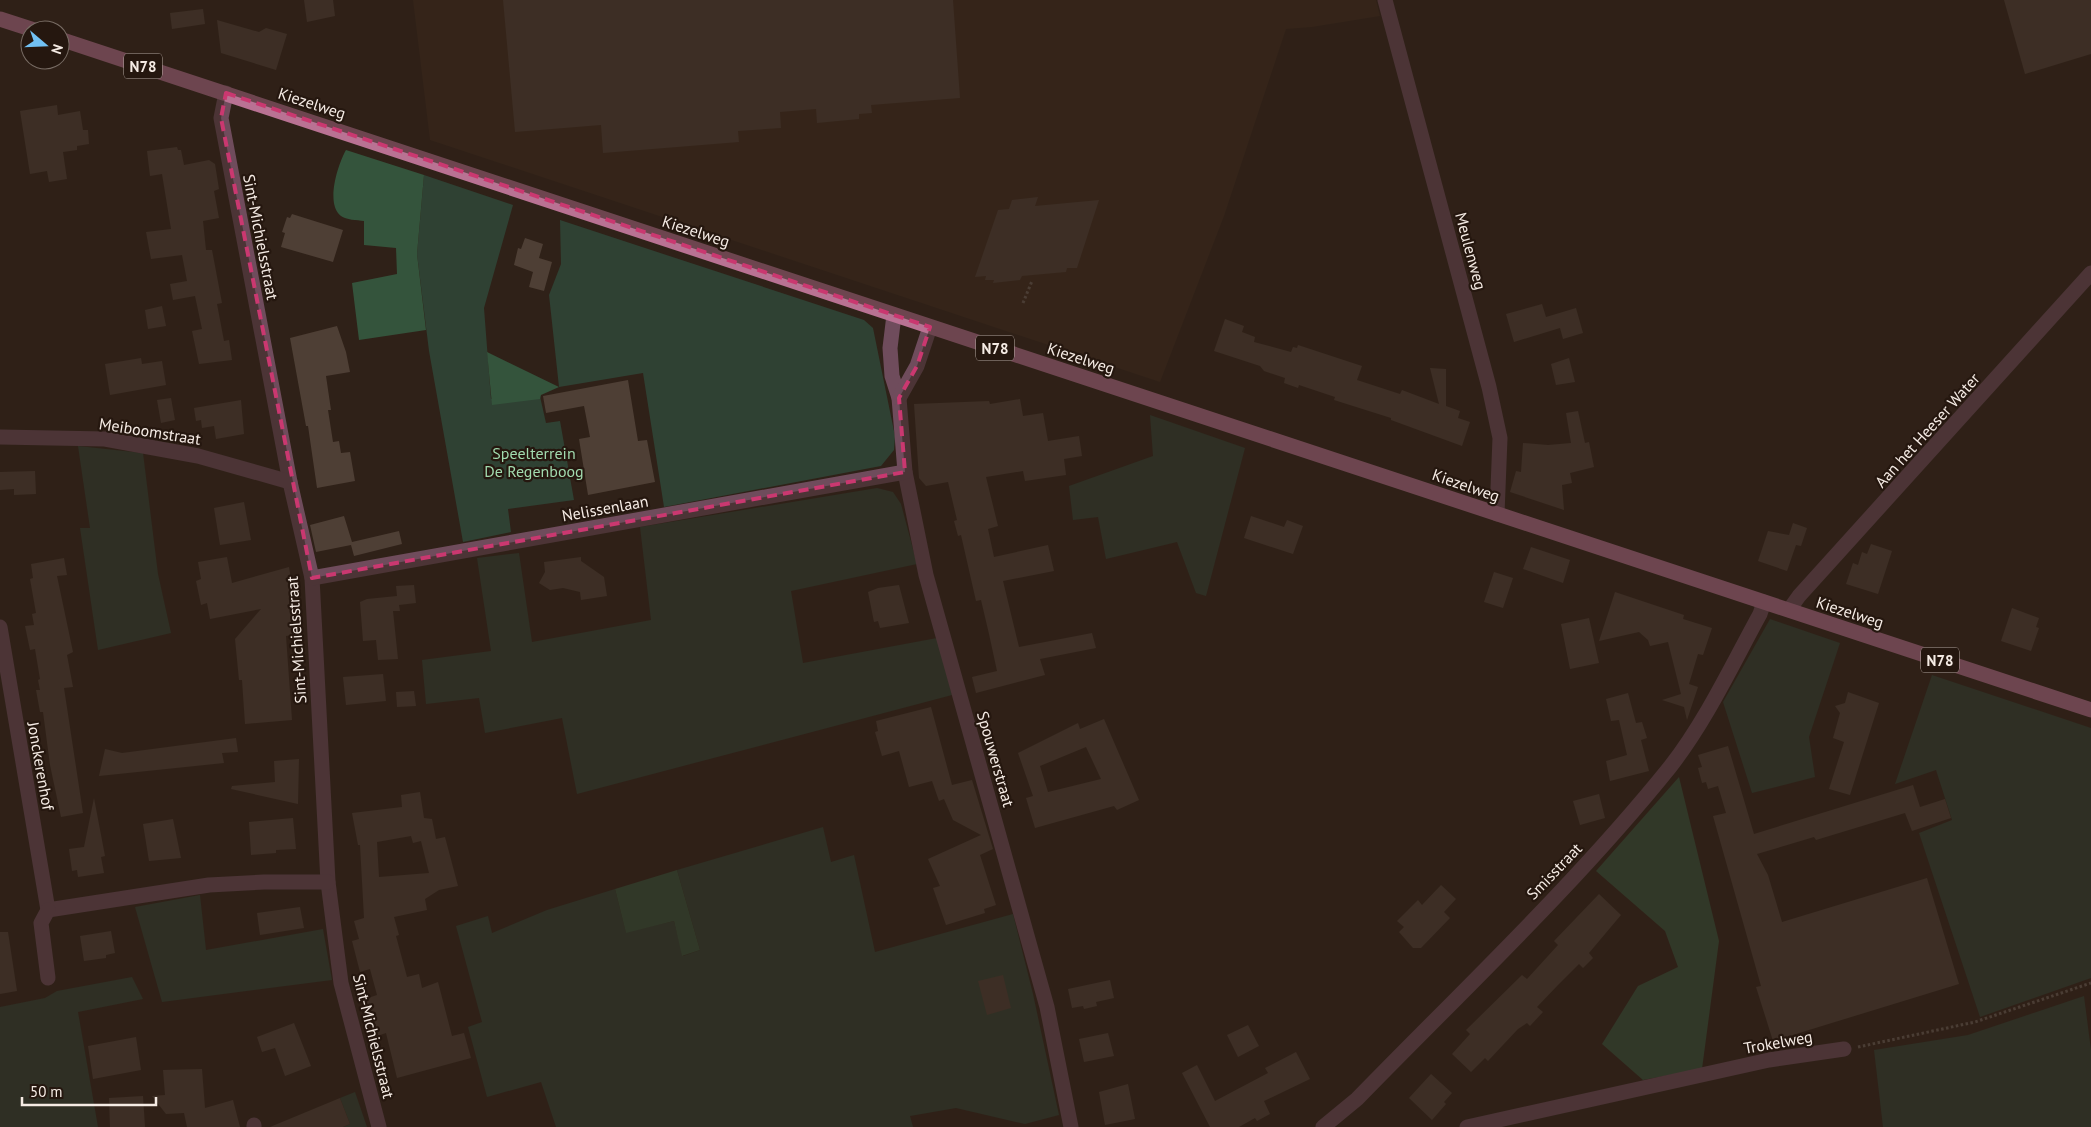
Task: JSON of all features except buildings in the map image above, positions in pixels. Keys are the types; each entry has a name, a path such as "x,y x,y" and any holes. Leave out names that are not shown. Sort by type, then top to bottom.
{"main road":[{"path":"0,19 20,25"},
{"name":"Kiezelweg","path":"70,42 2091,710"}],"street":[{"name":"Meulenweg","path":"1385,0 1489,387 1500,438 1497,514"},
{"name":"Sint-Michielsstraat","path":"226,93 221,118 290,482 312,578 328,882 341,983 379,1127"},
{"name":"Aan het Heeser Water","path":"1789,610 1799,596 2091,273"},
{"name":"Spouwerstraat","path":"894,315 890,348 892,376 899,398 905,472 926,575 1046,1007 1071,1127"},
{"path":"899,398 917,366 930,327"},
{"name":"Meiboomstraat","path":"0,437 105,439 198,456 290,482"},
{"name":"Nelissenlaan","path":"312,578 905,472"},
{"name":"Smisstraat","path":"1323,1127 1357,1099 1586,864 1671,765 1708,708 1760,614 1764,602"},
{"name":"Jonckerenhof","path":"0,627 48,910 41,923 48,978"},
{"path":"48,910 208,885 264,882 328,882"},
{"name":"Trokelweg","path":"1467,1127 1769,1060 1844,1049"}],"path":[{"path":"1023,303 1032,281"},
{"path":"1844,1049 1888,1042 1975,1022 2091,983"}],"highlighted area":[{"path":"226,93 930,327 917,366 899,398 905,472 312,578 221,118"}],"shaded area":[{"path":"413,0 1376,0 1380,16 1312,27 1286,29 1224,216 1160,382 430,140"}],"green space":[{"path":"346,150 424,175 417,254 426,330 359,340 352,283 397,274 396,248 364,245 364,221 346,218 341,216 336,210 333,194 334,184"},
{"name":"Speelterrein De Regenboog","path":"424,175 513,205 484,308 491,399 539,392 546,423 560,421 574,500 508,509 511,532 463,542 429,351 417,254"},
{"path":"560,220 864,320 873,328 895,436 894,450 881,466 664,507 643,373 559,387 549,295 561,264"},
{"path":"487,352 559,387 541,395 540,399 492,405"},
{"path":"1150,415 1245,448 1206,596 1196,593 1177,542 1106,559 1098,517 1073,520 1069,486 1153,456"},
{"path":"78,446 143,453 158,574 171,633 98,650 80,528 90,528"},
{"path":"877,488 893,492 901,504 917,564 791,591 803,663 937,638 952,695 577,794 562,718 485,733 479,698 426,704 422,660 491,651 477,558 519,553 532,642 651,620 640,527"},
{"path":"1770,619 1840,643 1809,737 1815,777 1752,793 1723,702"},
{"path":"1932,675 2091,728 2091,978 1980,1017 1919,833 1952,820 1936,770 1895,784"},
{"path":"1679,777 1719,941 1702,1069 1643,1080 1602,1044 1638,986 1678,967 1665,931 1596,871"},
{"path":"823,827 831,862 854,855 875,952 1013,914 1033,994 1059,1115 1025,1124 956,1108 910,1116 913,1127 556,1127 541,1082 487,1097 468,1027 482,1022 456,926 488,916 492,933 547,910 615,889 626,932 674,921 683,956 700,950 677,870"},
{"path":"677,870 700,950 682,956 674,921 626,933 615,889"},
{"path":"200,895 206,950 323,929 332,980 162,1002 135,907"},
{"path":"132,977 143,999 78,1012 98,1127 0,1127 0,1007 45,998 57,991"},
{"path":"2084,996 2091,1050 2091,1127 1883,1127 1874,1050 1968,1035"},
{"path":"355,1092 367,1127 343,1127 350,1124 340,1098"}]}
